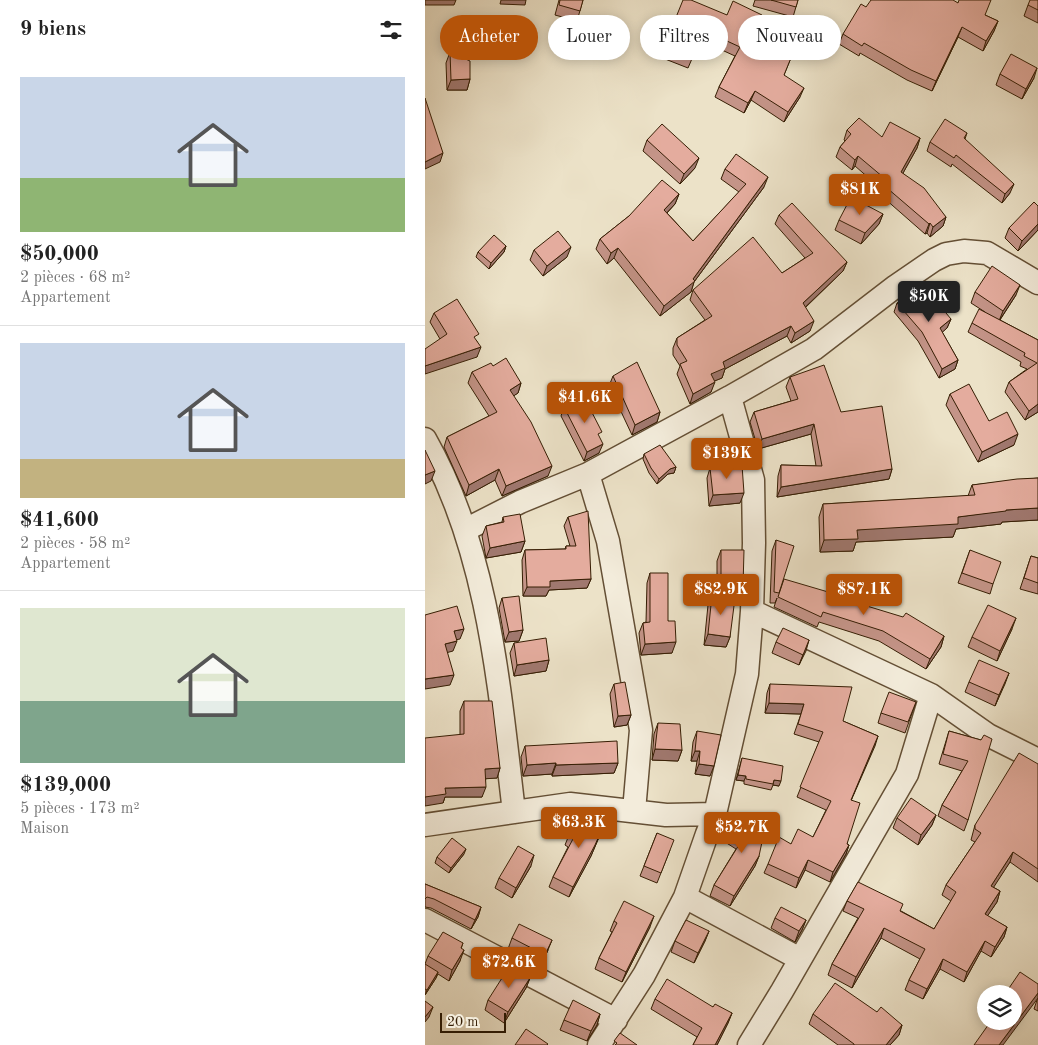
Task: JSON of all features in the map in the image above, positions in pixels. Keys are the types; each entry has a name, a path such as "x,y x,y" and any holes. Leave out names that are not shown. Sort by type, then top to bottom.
{"street":[{"path":"465,530 520,502 588,474 814,349 896,286 946,254 964,251 987,254 1038,283"},
{"path":"599,1045 644,975 685,897 715,814 747,674 752,611 753,480 730,397"},
{"path":"425,439 437,460 465,530 481,587 498,683 514,812"},
{"path":"588,474 608,541 641,730 634,811"},
{"path":"752,611 931,695 988,735 1038,760"},
{"path":"749,1045 907,774 931,695"},
{"path":"425,825 570,804 666,815 715,814"},
{"path":"685,897 800,959"},
{"path":"425,920 616,1020"}],"building":[{"path":"560,0 583,0 580,11 559,5"},
{"path":"683,0 691,0 727,15 677,15"},
{"path":"771,0 798,0 796,7"},
{"path":"871,0 953,0 958,3 959,0 991,0 985,15 998,21 986,41 962,27 936,81 911,70 864,43 862,46 843,34 861,4 866,7"},
{"path":"1030,0 1038,0 1038,10 1028,5"},
{"path":"733,1 762,15 738,15 738,46 728,41 727,15"},
{"path":"738,51 738,60 790,60 784,75 804,88 788,112 755,91 748,103 719,87"},
{"path":"1011,54 1037,68 1026,89 1000,74"},
{"path":"450,60 470,61 470,79 451,80"},
{"path":"425,98 443,153 425,162"},
{"path":"859,118 882,137 890,122 920,138 901,172 924,188 946,217 933,227 880,182 883,177 858,156 855,160 840,147 851,134 847,130"},
{"path":"945,119 967,133 964,138 1014,184 1005,194 956,155 954,158 930,142"},
{"path":"662,124 699,158 684,174 647,140"},
{"path":"736,154 768,177 693,279 695,281 664,306 618,248 611,253 600,239 629,216 662,180 679,194 664,210 693,241 746,184 725,169"},
{"path":"851,197 883,214 865,233 839,220"},
{"path":"1034,202 1038,206 1038,224 1022,241 1009,228"},
{"path":"792,203 847,262 803,303 814,321 795,333 791,326 723,362 725,368 711,374 715,382 693,394 680,364 687,361 677,345 677,338 712,316 693,290 753,237 782,273 813,253 779,215"},
{"path":"558,231 571,247 547,266 534,250"},
{"path":"494,235 506,246 491,263 478,252"},
{"path":"992,266 1020,285 1003,311 975,292"},
{"path":"921,283 951,319 940,328 958,360 942,369 922,332 897,303"},
{"path":"457,299 479,334 474,337 481,347 425,366 425,349 447,334 434,313"},
{"path":"979,309 1038,340 1038,404 1029,411 1009,382 1037,363 1024,356 1025,353 972,323"},
{"path":"506,358 521,383 510,390 531,422 552,466 506,486 499,469 469,485 447,437 497,412 472,372 491,363 493,366"},
{"path":"637,362 660,412 635,425 613,376"},
{"path":"824,365 841,412 882,406 892,469 781,487 781,465 822,466 814,424 762,439 754,412 798,399 790,377"},
{"path":"969,384 989,421 1007,412 1018,434 982,452 950,394"},
{"path":"584,397 602,432 598,434 603,444 587,452 564,407"},
{"path":"660,445 676,467 670,469 659,479 644,454"},
{"path":"425,450 435,471 425,475"},
{"path":"742,465 744,493 713,495 710,468"},
{"path":"1038,478 1038,508 1006,510 958,517 958,524 857,530 858,539 824,540 823,504 975,495 972,485"},
{"path":"588,511 591,579 550,581 550,587 527,587 525,550 566,549 566,546 576,546 568,517"},
{"path":"520,514 525,541 490,548 486,526 504,522 503,517"},
{"path":"776,540 794,546 779,593 774,592"},
{"path":"721,550 744,550 743,587 721,587"},
{"path":"970,550 1001,562 993,584 962,573"},
{"path":"1031,556 1038,558 1038,583 1024,578"},
{"path":"650,573 668,573 668,621 675,621 676,642 645,644 643,623 650,622"},
{"path":"784,579 903,617 906,613 944,636 930,659 883,631 823,612 821,617 778,597"},
{"path":"712,595 735,598 730,637 708,634"},
{"path":"519,596 523,630 509,632 502,598"},
{"path":"988,605 1016,618 1000,651 972,637"},
{"path":"457,606 464,629 454,631 457,641 445,644 454,675 425,679 425,615"},
{"path":"783,628 809,640 803,655 776,642"},
{"path":"546,638 549,660 517,665 514,643"},
{"path":"979,660 1009,673 999,695 969,682"},
{"path":"625,682 631,715 618,716 614,684"},
{"path":"770,684 852,687 843,721 878,736 851,800 860,803 847,844 849,845 833,872 808,860 799,878 768,864 779,837 791,844 798,829 813,837 831,801 800,787 823,732 798,724 804,704 769,703"},
{"path":"889,692 916,702 908,722 881,713"},
{"path":"464,701 492,701 500,768 485,769 486,787 445,788 446,794 425,797 425,738 464,734"},
{"path":"658,723 680,724 682,750 655,749"},
{"path":"697,731 721,735 714,766 699,764 700,751 695,751"},
{"path":"949,731 981,740 984,735 992,739 968,820 942,805 968,761 943,754"},
{"path":"617,741 618,763 527,765 525,746"},
{"path":"1019,753 1038,764 1038,869 1013,852 991,886 1000,891 985,914 1007,927 995,947 985,941 967,972 943,959 927,989 909,980 925,949 884,928 856,977 832,964 864,909 847,901 858,882 903,904 900,911 934,929 956,892 946,885 981,833 975,829 975,825"},
{"path":"742,758 783,766 781,781 774,780 773,784 746,779 746,776 738,775"},
{"path":"911,798 936,815 921,835 897,818"},
{"path":"740,813 765,828 759,856 734,896 714,885 742,840 729,832"},
{"path":"577,814 604,825 573,887 553,877 574,837 569,835"},
{"path":"657,833 674,840 661,873 644,866"},
{"path":"452,838 466,849 451,868 437,857"},
{"path":"518,846 534,855 516,888 499,878"},
{"path":"425,884 481,907 475,920 434,899 427,897 425,899"},
{"path":"624,901 654,916 626,972 599,958 617,923 614,921"},
{"path":"781,907 806,920 799,931 775,918"},
{"path":"686,920 709,931 698,953 675,941"},
{"path":"519,924 552,940 545,955 512,938"},
{"path":"443,932 463,943 461,948 464,950 452,970 428,956"},
{"path":"425,964 438,972 427,990 425,989"},
{"path":"509,967 530,978 508,1012 488,1000"},
{"path":"1020,972 1038,984 1038,993 1022,1014 1022,985 1011,985"},
{"path":"667,979 713,1007 715,1004 732,1013 715,1045 693,1045 702,1028 655,999"},
{"path":"835,983 877,1012 881,1007 902,1025 886,1045 854,1045 813,1014"},
{"path":"573,1000 600,1014 591,1031 564,1020"},
{"path":"425,1001 433,1007 425,1017"},
{"path":"526,1029 548,1044 515,1045"},
{"path":"985,1030 1010,1030 999,1045 974,1045"},
{"path":"620,1033 637,1045 615,1045 617,1043 614,1041"}]}
